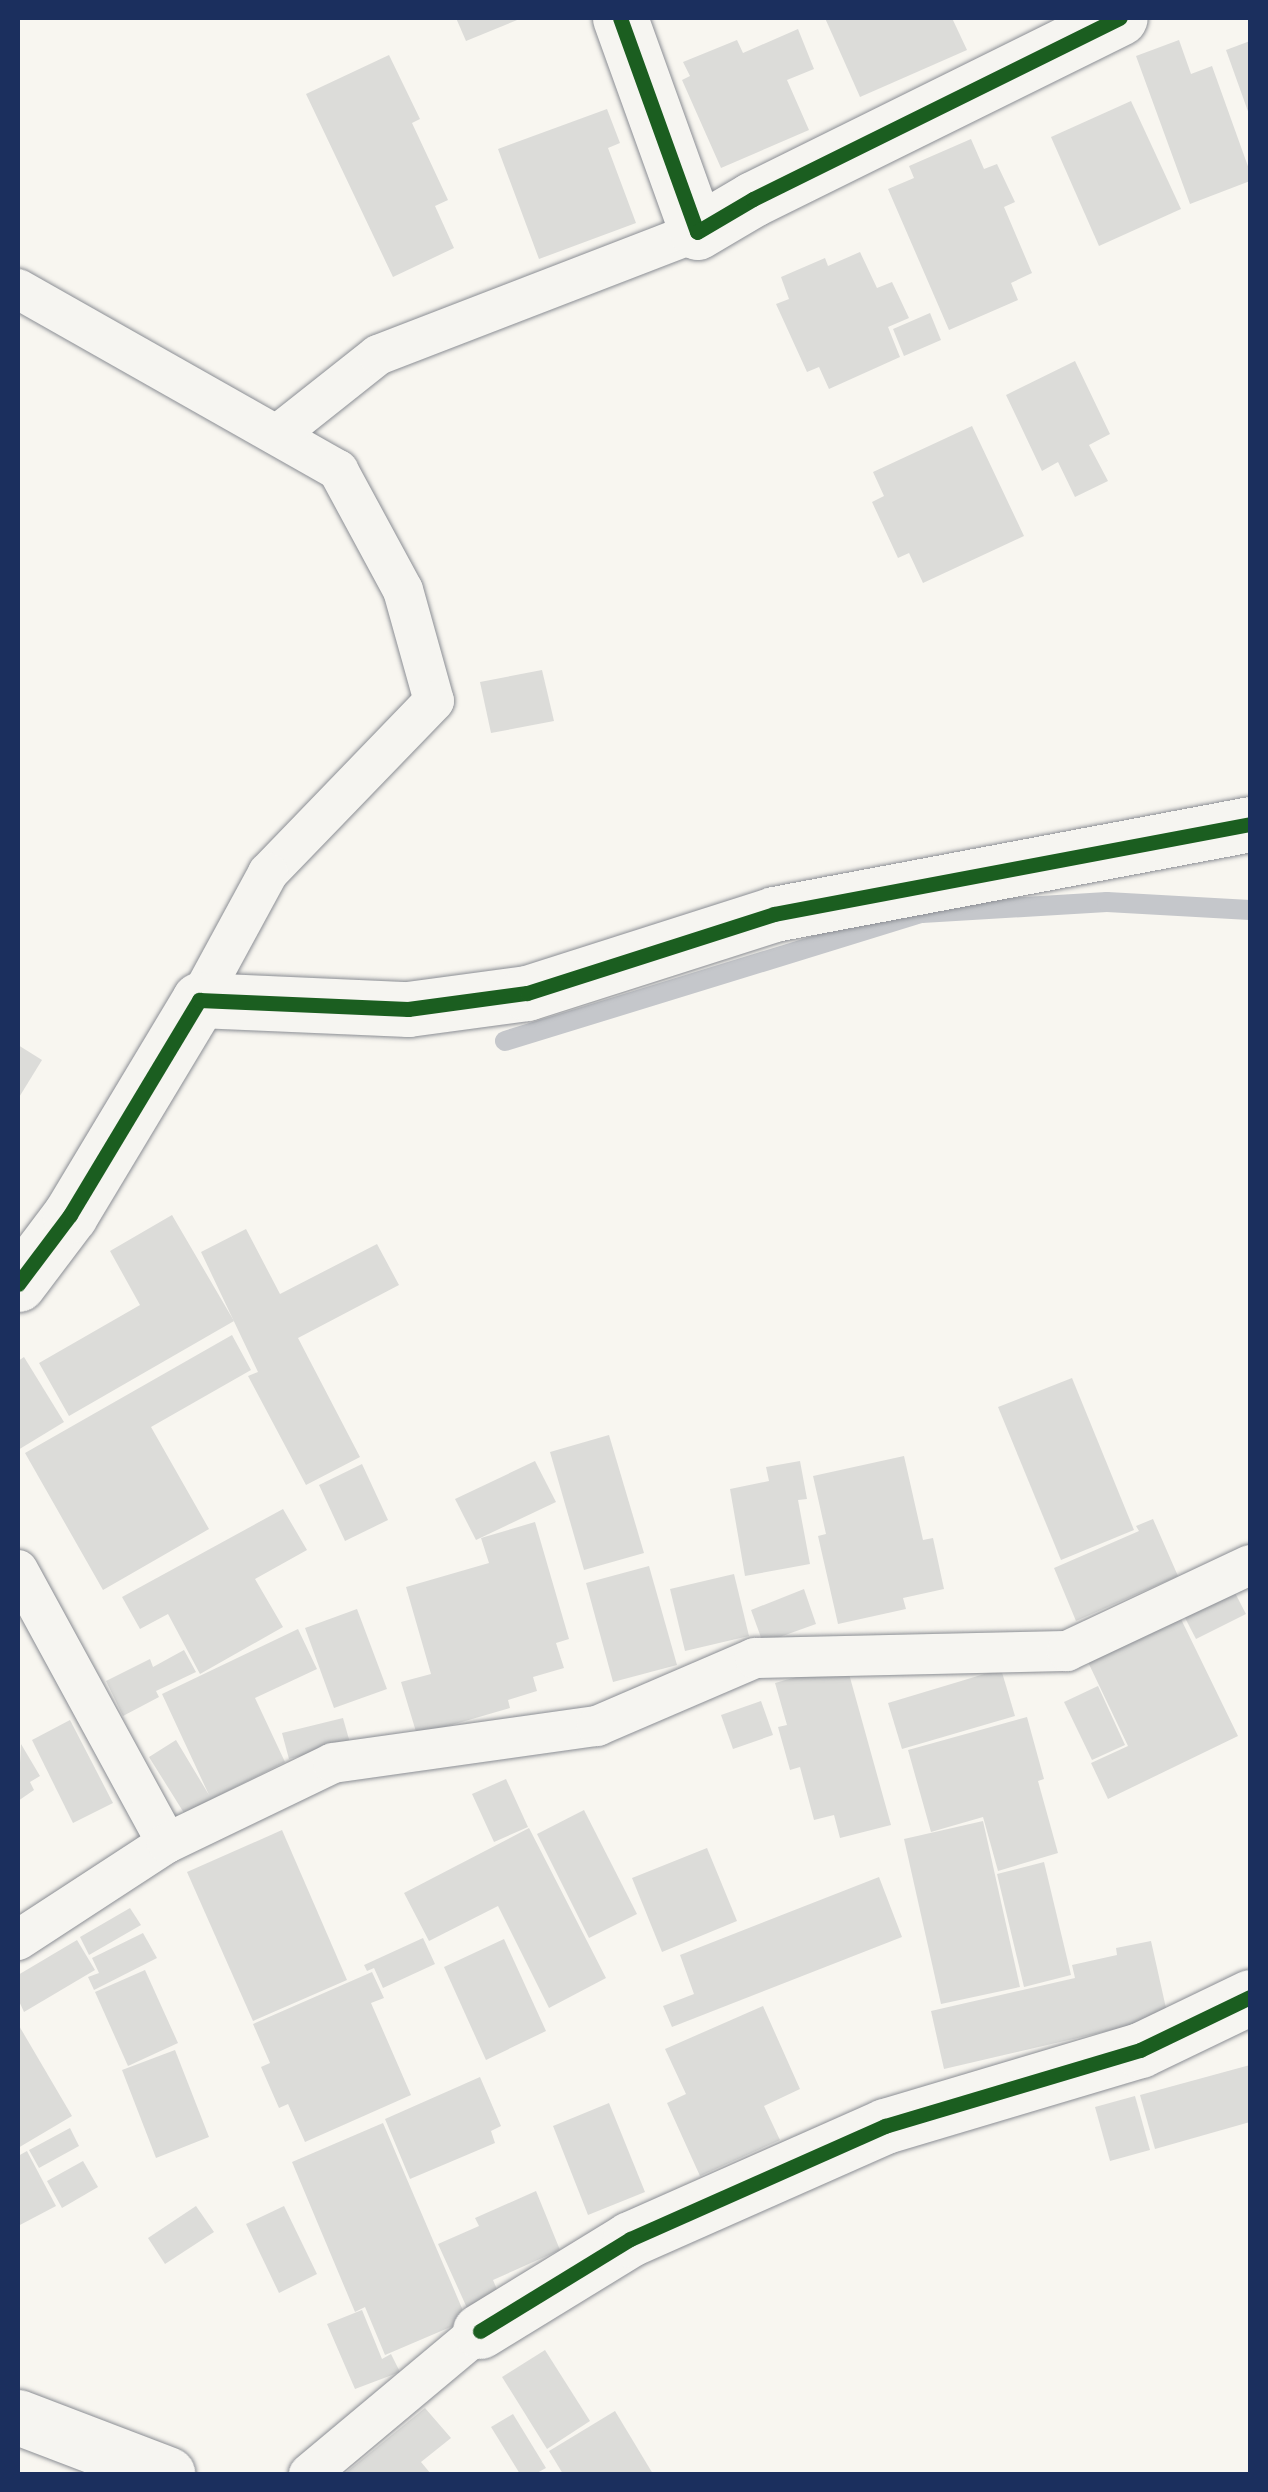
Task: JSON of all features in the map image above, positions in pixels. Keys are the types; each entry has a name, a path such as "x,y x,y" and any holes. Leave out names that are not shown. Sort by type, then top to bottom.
{"street":[{"path":"620,18 696,232 1037,36 1120,18"},
{"path":"18,1284 70,1215 200,1000 408,1009 527,992 774,914 916,883 1250,824"},
{"path":"480,2331 630,2239 885,2126 1140,2050 1250,1997"},
{"path":"18,2417 166,2474"}],"lane":[{"path":"277,435 378,355 696,232"},
{"path":"18,289 338,470 403,590 434,701 268,874 200,1000"},
{"path":"18,1940 168,1844 334,1763 597,1726 755,1658 1067,1651 1250,1565"},
{"path":"18,1570 168,1844"},
{"path":"309,2474 480,2331"}],"building":[{"path":"456,18 522,18 466,41"},
{"path":"825,18 952,18 967,50 860,97"},
{"path":"798,29 814,69 787,80 809,130 721,168 682,80 690,76 683,62 737,40 743,53"},
{"path":"1179,40 1191,74 1212,66 1250,172 1250,181 1190,204 1136,56"},
{"path":"1250,41 1250,117 1226,50"},
{"path":"389,55 420,119 412,123 448,200 435,206 454,248 393,277 306,94"},
{"path":"1131,101 1181,209 1099,246 1051,137"},
{"path":"607,109 620,143 608,148 636,223 539,259 498,149"},
{"path":"971,139 984,169 997,164 1015,202 1004,207 1032,273 1011,283 1018,300 949,330 888,189 914,178 909,166"},
{"path":"860,252 877,288 892,282 909,318 888,327 900,357 829,389 819,367 807,372 776,304 789,299 781,277 825,258 828,266"},
{"path":"930,313 941,340 904,356 893,329"},
{"path":"1075,361 1110,434 1089,445 1108,481 1075,497 1058,462 1042,471 1006,395"},
{"path":"972,426 1024,536 923,583 909,553 898,558 872,502 884,496 873,472"},
{"path":"542,670 554,721 491,733 480,682"},
{"path":"18,1045 42,1060 18,1099"},
{"path":"172,1215 234,1321 69,1416 39,1363 140,1305 110,1251"},
{"path":"246,1229 280,1294 377,1244 399,1285 298,1338 360,1457 306,1485 248,1376 258,1372 201,1252"},
{"path":"232,1335 251,1370 151,1427 209,1529 103,1590 25,1453"},
{"path":"24,1357 64,1422 18,1450 18,1361"},
{"path":"1072,1378 1134,1530 1061,1560 998,1407"},
{"path":"609,1435 644,1553 584,1570 550,1452"},
{"path":"904,1456 923,1540 933,1538 944,1589 903,1598 906,1609 838,1624 818,1536 826,1534 813,1476"},
{"path":"535,1461 556,1502 476,1540 455,1499"},
{"path":"800,1461 807,1499 798,1500 810,1564 745,1576 730,1489 769,1481 766,1467"},
{"path":"362,1464 388,1520 345,1541 319,1485"},
{"path":"283,1509 307,1550 255,1579 283,1627 200,1674 168,1614 140,1629 122,1597"},
{"path":"1153,1519 1178,1576 1076,1621 1054,1568 1139,1531 1136,1526"},
{"path":"535,1522 569,1639 556,1643 564,1668 533,1677 537,1691 508,1700 510,1708 417,1735 401,1682 431,1674 406,1587 489,1563 481,1538"},
{"path":"649,1566 677,1665 613,1682 586,1583"},
{"path":"734,1574 749,1636 685,1651 670,1589"},
{"path":"804,1589 816,1624 763,1643 751,1610"},
{"path":"1233,1589 1246,1614 1196,1639 1183,1614"},
{"path":"357,1609 387,1689 334,1708 305,1628"},
{"path":"1179,1615 1238,1736 1108,1799 1091,1763 1128,1746 1087,1660"},
{"path":"298,1629 317,1669 255,1698 285,1762 184,1813 149,1757 176,1740 209,1795 162,1694"},
{"path":"184,1650 196,1672 156,1691 159,1697 123,1716 106,1681 150,1659 153,1667"},
{"path":"846,1663 891,1825 840,1838 834,1815 814,1820 800,1767 790,1770 778,1727 787,1725 775,1683"},
{"path":"1001,1669 1015,1716 902,1749 888,1703"},
{"path":"1098,1686 1125,1745 1092,1760 1064,1702"},
{"path":"761,1701 773,1735 733,1749 721,1715"},
{"path":"1027,1717 1044,1779 1038,1781 1058,1853 998,1871 983,1817 931,1832 908,1750"},
{"path":"343,1718 350,1743 289,1759 282,1733"},
{"path":"70,1720 113,1803 73,1823 32,1740"},
{"path":"21,1744 40,1776 30,1782 34,1790 18,1801"},
{"path":"506,1779 528,1827 494,1842 472,1794"},
{"path":"584,1810 637,1914 589,1938 537,1834"},
{"path":"983,1821 1020,1987 941,2004 904,1839"},
{"path":"529,1828 606,1978 549,2008 498,1906 429,1941 404,1893"},
{"path":"282,1830 347,1980 253,2021 187,1872"},
{"path":"707,1848 737,1921 662,1952 632,1878"},
{"path":"1044,1862 1071,1975 1024,1987 997,1874"},
{"path":"879,1877 902,1937 672,2027 663,2006 694,1994 680,1955"},
{"path":"130,1908 141,1925 89,1955 80,1937"},
{"path":"143,1933 157,1958 94,1990 88,1977 99,1973 92,1958"},
{"path":"423,1938 435,1964 383,1988 374,1968 367,1971 364,1965"},
{"path":"504,1939 546,2031 486,2060 444,1967"},
{"path":"77,1940 95,1970 24,2012 18,1999 18,1975"},
{"path":"1151,1941 1168,2017 944,2069 931,2011 1075,1978 1072,1965 1117,1955 1116,1948"},
{"path":"145,1970 178,2043 128,2066 95,1992"},
{"path":"372,1972 384,1998 371,2003 411,2095 305,2142 288,2104 279,2108 261,2067 270,2063 253,2024"},
{"path":"763,2006 800,2089 764,2106 780,2140 700,2176 667,2103 686,2094 665,2049"},
{"path":"18,2024 72,2116 18,2148"},
{"path":"175,2050 209,2137 156,2158 122,2070"},
{"path":"1250,2065 1250,2122 1155,2149 1140,2095"},
{"path":"480,2077 501,2126 491,2131 495,2143 410,2179 385,2119"},
{"path":"1135,2096 1150,2150 1110,2161 1095,2107"},
{"path":"609,2103 645,2192 588,2215 553,2126"},
{"path":"383,2123 467,2320 385,2355 365,2307 355,2312 292,2162"},
{"path":"70,2128 79,2146 39,2168 29,2150"},
{"path":"27,2151 56,2206 18,2226 18,2156"},
{"path":"83,2161 98,2187 62,2208 47,2181"},
{"path":"536,2191 560,2250 493,2280 499,2294 467,2308 438,2244 479,2226 475,2218"},
{"path":"196,2206 214,2232 165,2264 148,2238"},
{"path":"284,2206 317,2274 279,2293 246,2224"},
{"path":"362,2310 382,2359 391,2354 400,2372 355,2389 327,2324"},
{"path":"545,2350 590,2421 547,2449 502,2377"},
{"path":"425,2408 451,2438 421,2462 431,2474 344,2474"},
{"path":"615,2411 653,2474 563,2474 549,2451"},
{"path":"513,2414 546,2468 535,2474 520,2474 491,2427"}],"waterway":[{"path":"505,1041 922,913 1107,902 1250,910"}],"cycle path":[{"path":"620,18 697,232 753,199 1120,18"},
{"path":"18,1284 70,1215 199,1000 408,1009 527,993 774,914 1250,824"},
{"path":"480,2331 630,2239 885,2126 1140,2050 1250,1997"}]}
